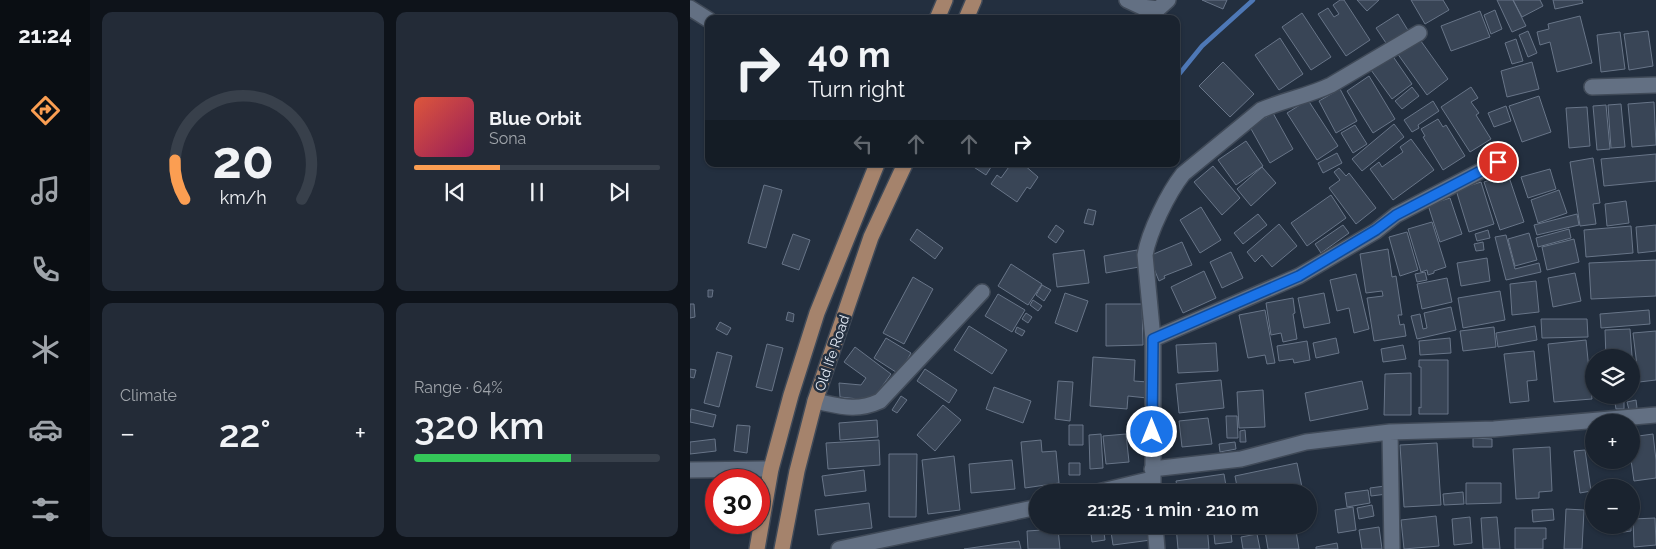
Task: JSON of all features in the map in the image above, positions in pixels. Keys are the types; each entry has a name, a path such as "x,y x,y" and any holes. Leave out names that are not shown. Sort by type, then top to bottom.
{"main road":[{"path":"939,15 945,0"},
{"path":"968,15 974,0"},
{"name":"Old Ife Road","path":"757,549 771,469 791,395 817,313 877,167"},
{"name":"Old Ife Road","path":"782,549 797,471 815,402 871,237 904,167"}],"street":[{"path":"1127,0 1142,7 1158,9 1168,0"},
{"path":"690,8 705,17"},
{"path":"1153,480 1153,339 1145,255 1147,242 1175,184 1182,174 1261,110 1316,92 1331,85 1419,33"},
{"path":"1592,86 1656,85"},
{"path":"1153,339 1299,276 1376,230 1396,215 1498,162"},
{"path":"815,402 848,408 866,407 880,401 982,292"},
{"path":"1135,484 1306,442 1390,432 1494,429 1656,415"},
{"path":"1390,432 1392,549"},
{"path":"690,470 771,469"},
{"path":"839,549 1029,509"},
{"path":"1156,534 1157,549"}],"building":[{"path":"1202,0 1227,0 1223,9"},
{"path":"1340,0 1344,0 1370,40 1346,56 1318,14 1328,8 1334,17 1339,14 1333,5"},
{"path":"1357,0 1379,0 1367,11"},
{"path":"1411,0 1443,0 1449,10 1425,24"},
{"path":"1497,0 1513,0 1526,26 1512,32"},
{"path":"1513,0 1540,0 1543,6 1522,17"},
{"path":"1553,0 1582,0 1583,3 1555,9"},
{"path":"1495,10 1502,29 1491,34 1484,15"},
{"path":"1480,11 1490,37 1451,51 1441,26"},
{"path":"1302,13 1331,57 1311,70 1282,27"},
{"path":"1398,14 1409,32 1388,46 1376,28"},
{"path":"1580,16 1592,63 1557,72 1550,42 1540,45 1537,32 1549,29 1548,24"},
{"path":"1528,31 1537,53 1528,57 1519,35"},
{"path":"1648,31 1653,66 1629,70 1624,34"},
{"path":"1620,32 1625,69 1601,72 1597,35"},
{"path":"1418,37 1448,79 1427,95 1397,53"},
{"path":"1280,38 1303,74 1279,90 1255,55"},
{"path":"1516,39 1523,61 1512,64 1505,43"},
{"path":"1392,55 1412,84 1392,99 1371,70"},
{"path":"1223,62 1254,94 1230,117 1199,86"},
{"path":"1532,62 1539,89 1507,97 1501,71"},
{"path":"1369,76 1395,119 1373,133 1347,91"},
{"path":"1412,87 1419,96 1402,109 1395,101"},
{"path":"1471,87 1478,98 1471,102 1479,113 1476,115 1491,139 1470,152 1441,107"},
{"path":"1340,89 1357,121 1336,133 1319,101"},
{"path":"1539,96 1551,132 1522,142 1509,106"},
{"path":"1308,100 1338,146 1317,160 1287,113"},
{"path":"1433,101 1439,111 1418,125 1419,128 1412,132 1404,120"},
{"path":"1654,102 1656,145 1632,147 1628,104"},
{"path":"1621,104 1625,147 1611,148 1608,105"},
{"path":"1606,105 1610,149 1597,150 1593,106"},
{"path":"1506,106 1511,121 1494,127 1488,113"},
{"path":"1587,107 1590,146 1569,148 1566,108"},
{"path":"1273,113 1293,149 1270,163 1250,127"},
{"path":"1438,119 1443,127 1446,125 1465,156 1443,170 1423,137 1425,136 1421,129"},
{"path":"1394,124 1404,137 1362,171 1352,159"},
{"path":"1355,125 1367,144 1353,153 1341,133"},
{"path":"1411,139 1434,170 1393,200 1370,169 1379,162 1382,167 1403,152 1400,147"},
{"path":"1246,141 1263,166 1236,185 1218,160"},
{"path":"1337,153 1342,163 1323,173 1318,163"},
{"path":"1656,154 1656,181 1604,186 1601,159"},
{"path":"1593,158 1600,203 1593,204 1596,224 1580,226 1570,162"},
{"path":"1213,166 1240,198 1222,215 1194,182"},
{"path":"974,167 991,167 986,175"},
{"path":"1009,167 1026,167 1038,177 1030,189 1027,187 1017,202 991,184 997,175 1001,178"},
{"path":"1262,167 1276,183 1251,206 1237,189"},
{"path":"1339,168 1346,176 1349,173 1376,208 1356,224 1329,188 1340,180 1334,172"},
{"path":"1550,169 1556,189 1528,198 1521,177"},
{"path":"1508,174 1524,222 1500,230 1484,182"},
{"path":"1481,182 1494,224 1469,232 1456,190"},
{"path":"764,185 782,190 766,248 748,243"},
{"path":"1559,190 1567,213 1538,223 1531,200"},
{"path":"1331,195 1346,218 1307,246 1291,223"},
{"path":"1450,198 1462,234 1440,242 1428,205"},
{"path":"1626,201 1629,223 1607,226 1605,204"},
{"path":"1201,207 1221,240 1200,253 1180,220"},
{"path":"1088,209 1096,211 1093,225 1084,223"},
{"path":"1258,214 1267,225 1243,244 1234,233"},
{"path":"1577,214 1579,225 1537,235 1534,225"},
{"path":"1432,222 1446,267 1428,275 1427,270 1421,272 1408,229"},
{"path":"1279,224 1297,246 1272,267 1262,255 1255,262 1247,252"},
{"path":"1056,225 1064,231 1056,243 1048,237"},
{"path":"1343,225 1349,233 1321,253 1315,244"},
{"path":"1656,225 1656,251 1638,253 1636,227"},
{"path":"1631,226 1633,253 1586,257 1584,230"},
{"path":"917,229 943,248 935,259 910,240"},
{"path":"1569,229 1571,238 1538,247 1536,238"},
{"path":"1488,230 1490,238 1477,241 1475,234"},
{"path":"1407,232 1418,270 1400,276 1389,237"},
{"path":"1529,233 1537,260 1515,266 1508,239"},
{"path":"793,234 810,240 799,270 782,264"},
{"path":"1506,235 1515,269 1539,263 1541,272 1506,280 1495,237"},
{"path":"1574,239 1579,262 1547,270 1542,247"},
{"path":"1182,242 1192,265 1164,276 1165,278 1159,281 1149,256"},
{"path":"1483,242 1484,250 1476,251 1474,244"},
{"path":"1388,249 1392,277 1396,276 1402,315 1398,315 1400,325 1404,324 1406,336 1374,341 1367,298 1383,296 1382,291 1366,293 1360,254"},
{"path":"1084,250 1089,283 1057,287 1053,254"},
{"path":"1137,250 1139,267 1106,273 1104,256"},
{"path":"1231,252 1243,278 1222,288 1210,262"},
{"path":"1487,258 1490,281 1461,286 1457,263"},
{"path":"1656,260 1656,296 1591,299 1589,263"},
{"path":"1011,264 1042,284 1028,305 998,286"},
{"path":"1204,271 1216,298 1183,313 1171,287"},
{"path":"1425,272 1427,280 1417,282 1415,274"},
{"path":"1575,273 1581,301 1553,307 1548,278"},
{"path":"1356,274 1369,329 1354,333 1349,308 1337,311 1330,280"},
{"path":"913,277 933,289 904,344 883,333"},
{"path":"1447,278 1452,302 1422,309 1417,284"},
{"path":"1536,281 1539,312 1512,315 1510,284"},
{"path":"1042,285 1051,290 1044,301 1036,295"},
{"path":"708,290 713,290 712,297 708,297"},
{"path":"1500,291 1505,320 1463,328 1458,298"},
{"path":"1065,293 1088,301 1077,332 1055,323"},
{"path":"1324,293 1330,323 1304,328 1298,298"},
{"path":"998,294 1025,310 1012,332 985,316"},
{"path":"1293,298 1295,313 1293,314 1297,339 1283,342 1281,333 1271,335 1266,303"},
{"path":"1033,300 1042,306 1038,311 1030,305"},
{"path":"690,304 694,304 695,317 690,318"},
{"path":"1106,304 1142,304 1143,345 1106,346"},
{"path":"1451,307 1456,330 1417,339 1411,316 1420,314 1423,329 1427,328 1424,313"},
{"path":"1265,310 1275,363 1267,364 1265,355 1248,358 1239,315"},
{"path":"1649,310 1650,324 1601,328 1600,314"},
{"path":"788,312 794,314 793,322 786,320"},
{"path":"1026,313 1032,317 1028,323 1022,319"},
{"path":"1541,319 1587,319 1588,337 1542,338"},
{"path":"720,322 731,328 727,335 716,329"},
{"path":"969,326 1007,350 992,374 954,350"},
{"path":"1535,326 1537,340 1498,347 1496,333"},
{"path":"1017,327 1025,331 1022,336 1015,332"},
{"path":"1494,327 1496,347 1463,351 1460,331"},
{"path":"1630,329 1632,349 1606,349 1605,330"},
{"path":"1656,331 1656,380 1640,382 1640,349 1635,349 1633,333"},
{"path":"886,338 911,353 899,374 874,358"},
{"path":"1336,338 1339,353 1316,358 1313,343"},
{"path":"1450,338 1451,353 1420,355 1419,341"},
{"path":"1586,340 1585,400 1554,402 1548,344"},
{"path":"1307,341 1310,360 1294,363 1293,359 1279,361 1277,346"},
{"path":"1216,343 1218,371 1178,373 1176,345"},
{"path":"767,344 783,348 772,391 756,387"},
{"path":"1403,345 1406,359 1383,362 1381,349"},
{"path":"855,347 891,374 875,396 858,399 840,397 839,383 861,385 866,378 844,362"},
{"path":"1534,351 1537,380 1527,381 1529,401 1510,403 1504,354"},
{"path":"717,352 732,356 719,407 704,403"},
{"path":"1093,357 1135,360 1134,381 1148,382 1147,398 1128,396 1127,409 1090,406"},
{"path":"1419,360 1448,360 1448,414 1419,414 1419,407 1421,408 1421,367 1419,367"},
{"path":"690,369 696,370 694,378 690,377"},
{"path":"925,369 957,390 949,403 917,381"},
{"path":"1411,373 1411,415 1384,415 1385,374"},
{"path":"1221,380 1224,408 1179,413 1176,384"},
{"path":"1058,381 1073,382 1070,421 1055,419"},
{"path":"1362,381 1368,409 1310,421 1305,393"},
{"path":"994,387 1031,401 1023,423 986,409"},
{"path":"1263,390 1265,427 1239,428 1237,392"},
{"path":"901,396 907,400 897,413 892,410"},
{"path":"1615,404 1624,404 1624,409 1616,409"},
{"path":"1628,404 1636,404 1637,408 1629,410"},
{"path":"943,405 961,420 935,451 917,435"},
{"path":"691,409 716,415 713,427 690,422"},
{"path":"1226,416 1237,416 1238,438 1227,438"},
{"path":"1208,418 1212,444 1182,447 1179,421"},
{"path":"877,420 878,437 840,440 839,423"},
{"path":"737,425 750,426 747,453 734,451"},
{"path":"1069,425 1083,425 1083,445 1069,445"},
{"path":"1245,430 1246,442 1240,442 1240,431"},
{"path":"1101,434 1103,468 1090,469 1089,435"},
{"path":"1126,434 1129,462 1106,464 1103,436"},
{"path":"1653,434 1656,478 1634,479 1632,469 1640,469 1640,436"},
{"path":"1473,438 1492,439 1492,447 1473,447"},
{"path":"715,439 716,451 690,454 690,442"},
{"path":"879,440 880,465 828,469 826,443"},
{"path":"1041,440 1042,452 1056,451 1059,483 1029,484 1029,487 1025,488 1021,442"},
{"path":"1235,442 1236,449 1220,452 1219,444"},
{"path":"1437,443 1441,505 1404,507 1400,445"},
{"path":"1550,447 1552,491 1539,492 1539,498 1516,499 1513,449"},
{"path":"1585,450 1585,469 1588,469 1589,479 1585,479 1585,492 1580,493 1574,451"},
{"path":"889,454 917,454 916,517 889,517"},
{"path":"954,456 960,510 928,514 922,460"},
{"path":"1012,460 1015,489 971,493 969,464"},
{"path":"1069,463 1080,463 1080,475 1069,475"},
{"path":"1297,463 1301,484 1236,484 1235,476"},
{"path":"864,470 866,491 825,496 822,476"},
{"path":"1224,474 1226,484 1177,484 1176,481"},
{"path":"1466,483 1501,483 1501,503 1466,504"},
{"path":"1385,486 1387,494 1371,496 1370,488"},
{"path":"1368,490 1370,503 1347,507 1345,493"},
{"path":"1463,492 1464,504 1444,505 1443,494"},
{"path":"869,503 872,528 818,535 815,510"},
{"path":"1372,505 1374,516 1359,519 1357,508"},
{"path":"1353,507 1356,530 1338,533 1335,510"},
{"path":"1553,509 1554,520 1533,522 1532,510"},
{"path":"1566,509 1584,510 1582,549 1564,549"},
{"path":"1436,516 1439,546 1404,549 1401,520"},
{"path":"1470,517 1472,543 1454,545 1452,519"},
{"path":"1497,517 1500,549 1483,549 1481,518"},
{"path":"1655,518 1656,545 1634,547 1634,534 1640,534 1640,519"},
{"path":"1379,527 1382,549 1362,549 1359,530"},
{"path":"1515,528 1546,528 1546,539 1543,539 1543,549 1515,549"},
{"path":"1027,531 1029,531 1029,534 1058,534 1060,549 1028,549"},
{"path":"1091,534 1104,534 1105,540 1092,542"},
{"path":"1111,534 1150,534 1151,540 1113,545"},
{"path":"1177,534 1208,534 1209,549 1178,549"},
{"path":"1214,534 1231,534 1232,542 1215,544"},
{"path":"1257,534 1260,549 1243,549 1241,537"},
{"path":"1266,534 1296,534 1299,549 1268,549"},
{"path":"1019,541 1021,549 964,549"},
{"path":"1337,543 1338,549 1316,549 1316,547"}],"waterway":[{"path":"1180,73 1202,46 1253,0"}],"route":[{"path":"1152,432 1153,339 1299,276 1376,230 1396,215 1498,162"}]}
